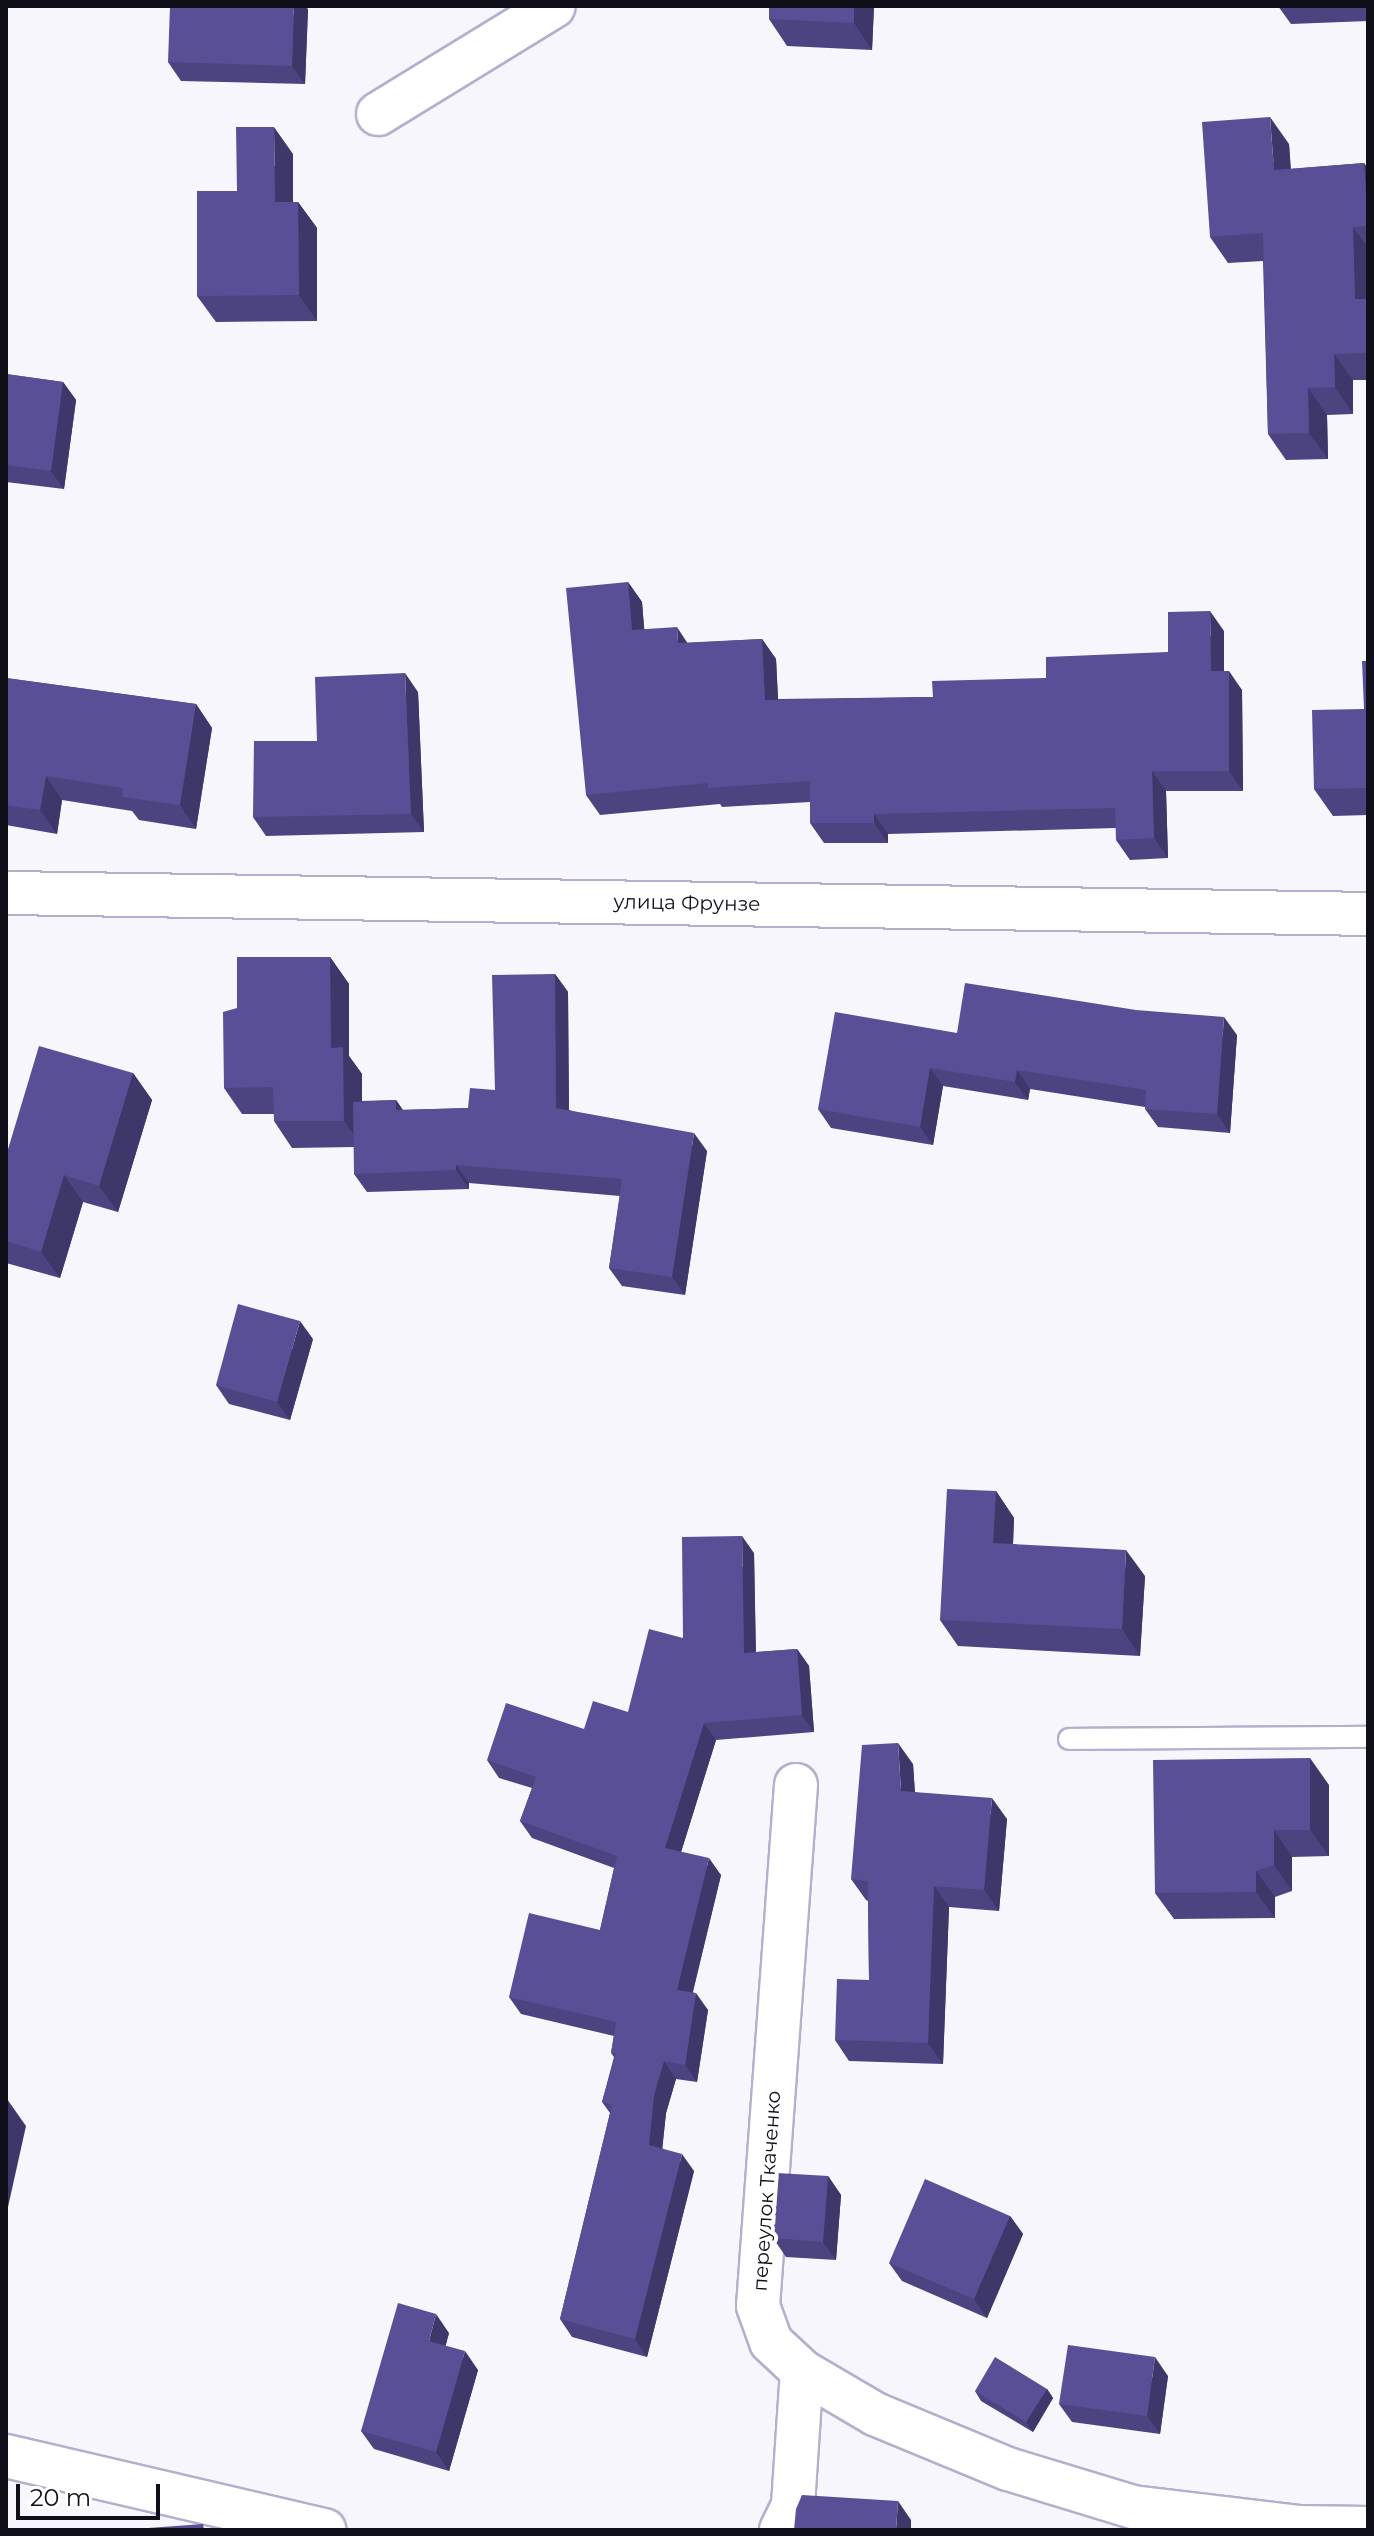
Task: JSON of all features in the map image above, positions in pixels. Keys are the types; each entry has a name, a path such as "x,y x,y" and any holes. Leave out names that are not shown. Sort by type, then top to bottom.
{"street":[{"path":"378,114 554,6"},
{"name":"улица Фрунзе","path":"6,893 1368,914"},
{"name":"переулок Ткаченко","path":"796,1785 758,2306 771,2342 802,2371 875,2414 1008,2469 1133,2507 1298,2527 1368,2528"},
{"path":"781,2530 793,2505 802,2371"},
{"path":"6,2456 325,2530"}],"lane":[{"path":"1069,1739 1368,1737"}],"building":[{"path":"170,6 294,6 292,66 168,62"},
{"path":"769,6 854,6 854,23 769,19"},
{"path":"1270,117 1274,170 1364,163 1368,226 1353,227 1355,299 1368,299 1368,353 1334,354 1335,387 1308,388 1309,433 1268,434 1263,233 1210,237 1202,122"},
{"path":"236,127 274,127 275,202 298,202 299,295 197,296 197,191 237,191"},
{"path":"6,374 63,382 51,471 6,465"},
{"path":"628,582 632,630 677,627 678,643 762,639 765,700 933,697 932,681 1046,678 1046,657 1168,652 1168,612 1210,611 1211,671 1229,671 1229,771 1152,771 1154,838 1116,840 1115,808 874,814 874,823 810,823 810,781 708,788 708,783 586,795 566,588"},
{"path":"1362,661 1368,661 1368,788 1314,789 1312,710 1364,709"},
{"path":"405,673 411,814 253,817 254,741 317,741 315,677"},
{"path":"6,678 196,704 180,805 122,797 123,788 46,776 40,810 6,805"},
{"path":"237,957 330,957 331,1048 343,1047 344,1121 274,1121 273,1087 224,1088 223,1012 237,1008"},
{"path":"555,974 556,1108 694,1133 672,1277 609,1268 622,1179 456,1165 456,1170 354,1174 353,1102 396,1100 396,1110 468,1108 470,1088 495,1090 492,975"},
{"path":"965,983 1136,1010 1224,1017 1217,1114 1145,1109 1146,1090 1017,1070 1015,1082 930,1068 920,1127 818,1109 835,1012 957,1033"},
{"path":"39,1046 133,1073 99,1186 64,1175 41,1252 6,1241 6,1156"},
{"path":"238,1304 300,1321 277,1402 216,1385"},
{"path":"947,1489 996,1491 993,1543 1126,1550 1122,1629 940,1620"},
{"path":"742,1536 744,1653 797,1649 802,1715 704,1723 665,1848 709,1858 677,1990 696,1993 685,2065 664,2061 654,2095 649,2145 682,2154 635,2339 560,2319 612,2105 602,2102 616,2053 611,2053 616,2022 509,1997 529,1913 600,1930 617,1856 520,1821 536,1777 487,1760 506,1703 584,1729 593,1701 628,1712 649,1629 683,1638 682,1537"},
{"path":"898,1743 901,1791 992,1798 984,1890 934,1886 928,2043 835,2040 837,1979 869,1980 868,1881 851,1879 862,1745"},
{"path":"1310,1758 1310,1830 1274,1830 1274,1865 1256,1871 1256,1892 1155,1893 1153,1760"},
{"path":"777,2173 828,2176 823,2242 773,2238"},
{"path":"925,2179 1010,2216 974,2299 889,2263"},
{"path":"398,2303 436,2314 429,2341 465,2351 436,2452 361,2431"},
{"path":"1068,2345 1155,2357 1147,2416 1059,2404"},
{"path":"995,2357 1047,2389 1026,2422 975,2391"},
{"path":"802,2495 898,2501 896,2530 794,2530 796,2509"},
{"path":"203,2524 204,2530 121,2530"}]}
